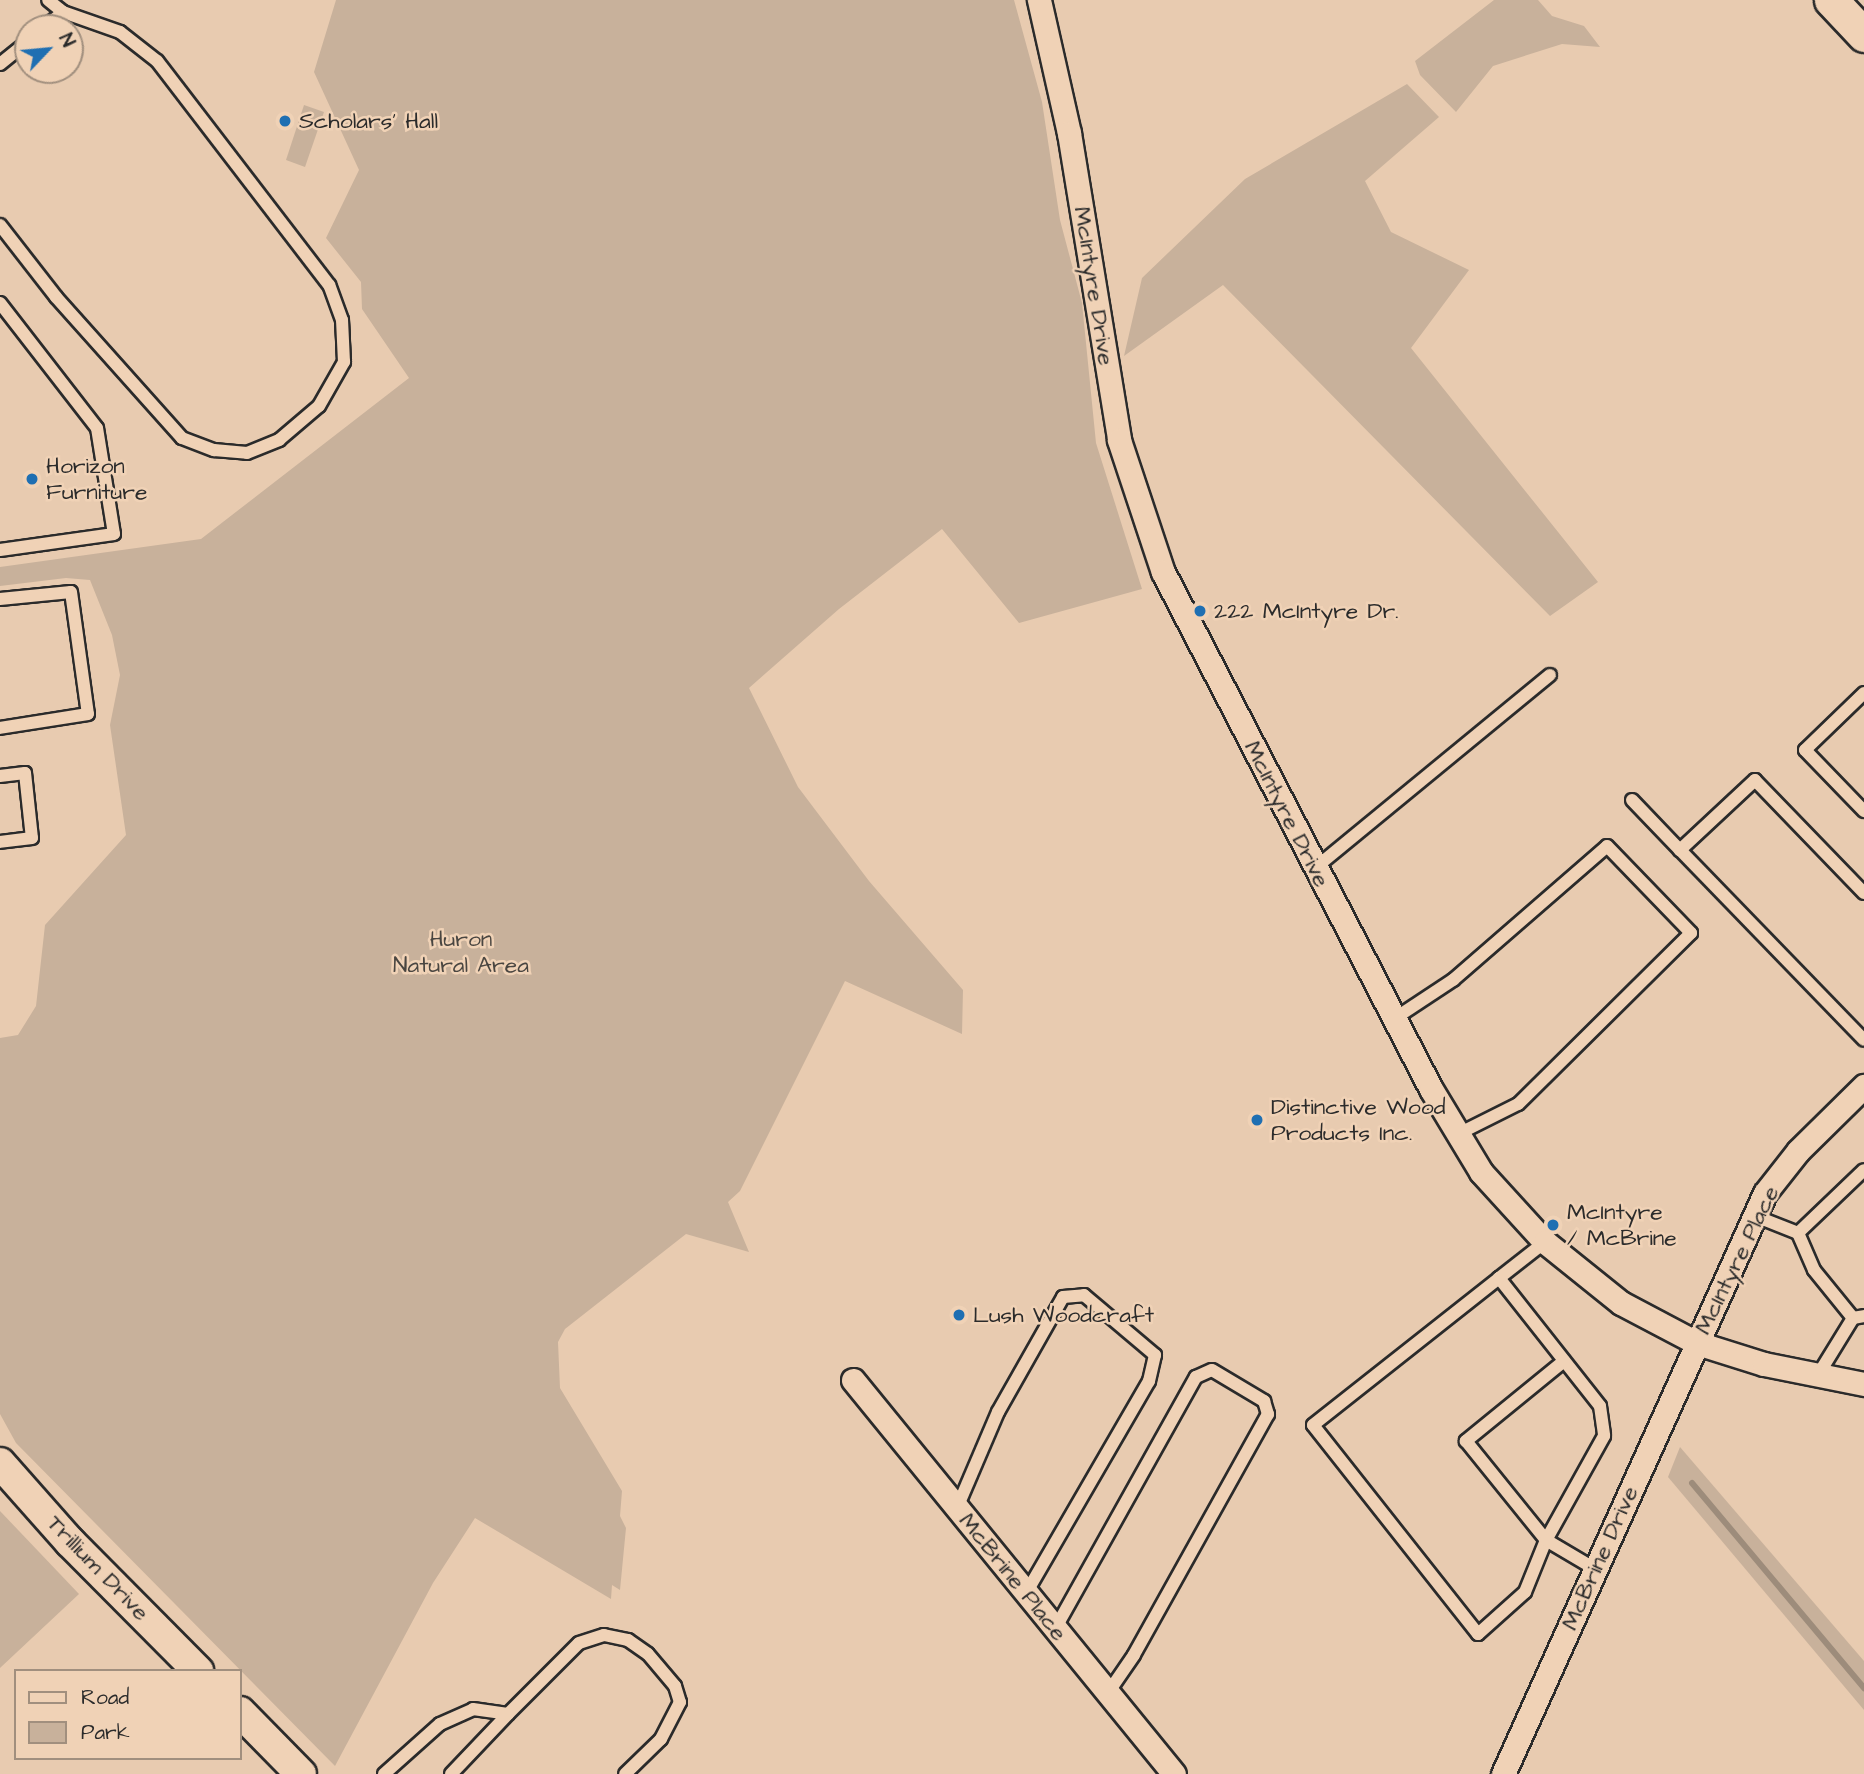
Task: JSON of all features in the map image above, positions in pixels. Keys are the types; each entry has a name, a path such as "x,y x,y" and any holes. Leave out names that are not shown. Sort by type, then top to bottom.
{"main road":[{"path":"1830,0 1864,35"}],"street":[{"name":"McIntyre Drive","path":"1039,0 1069,133 1119,440 1163,572 1315,868 1458,1134 1481,1172 1545,1242 1621,1303 1697,1343 1764,1364 1864,1384"},
{"name":"McIntyre Place","path":"1697,1343 1765,1193 1798,1151 1864,1086"},
{"name":"McBrine Drive","path":"1503,1774 1697,1343"},
{"name":"McBrine Place","path":"853,1380 1174,1774"},
{"name":"Trillium Drive","path":"0,1463 70,1542 196,1669"},
{"path":"242,1714 301,1774"}],"lane":[{"path":"0,225 56,297 182,438 214,450 247,453 279,440 319,406 344,362 341,320 329,285 157,61 120,32 63,12 48,0"},
{"path":"0,64 14,52"},
{"path":"0,303 97,428 114,534 0,550"},
{"path":"0,599 71,592 88,714 0,728"},
{"path":"1315,868 1550,675"},
{"path":"1864,693 1805,750 1864,811"},
{"path":"0,776 25,773 32,838 0,842"},
{"path":"1680,850 1755,780 1864,893"},
{"path":"1632,800 1864,1040"},
{"path":"1394,1018 1453,980 1607,846 1691,933 1518,1104 1458,1134"},
{"path":"1798,1233 1864,1170"},
{"path":"1755,1216 1798,1233 1814,1270 1858,1317 1818,1375"},
{"path":"1499,1278 1600,1406 1604,1436 1546,1540 1525,1592 1478,1634 1313,1425 1499,1278 1545,1242"},
{"path":"957,1508 998,1412 1063,1297 1084,1295 1155,1355 1149,1381 1026,1593"},
{"path":"1564,1361 1466,1441 1546,1540 1595,1569"},
{"path":"1055,1629 1196,1377 1212,1370 1264,1401 1268,1414 1134,1655 1108,1693"},
{"path":"451,1774 579,1643 604,1635 628,1640 648,1654 675,1686 680,1702 661,1739 625,1774"},
{"path":"384,1774 440,1724 473,1709 508,1714"}],"green space":[{"name":"Huron Natural Area","path":"336,0 1014,0 1042,102 1060,220 1082,303 1096,443 1142,589 1019,623 942,529 839,609 749,688 798,787 869,881 963,990 962,1034 845,981 740,1191 728,1202 749,1252 686,1234 565,1329 558,1342 560,1388 622,1491 620,1516 626,1528 620,1590 612,1585 611,1599 475,1518 433,1583 335,1766 16,1443 0,1414 0,1038 18,1035 36,1006 45,925 126,835 110,725 120,675 112,635 90,580 66,578 0,586 0,567 201,539 409,378 362,309 361,282 326,238 359,170 314,72"},
{"path":"1494,0 1538,0 1552,16 1584,26 1600,47 1562,44 1493,66 1456,112 1420,75 1415,61"},
{"path":"1407,84 1439,117 1365,181 1391,232 1469,270 1411,348 1598,582 1550,616 1223,285 1124,356 1142,278 1245,179"},
{"path":"304,105 324,112 305,167 286,160"},
{"path":"1680,1447 1864,1661 1864,1710 1668,1477"},
{"path":"0,1511 79,1594 0,1668"}],"waterway":[{"path":"1692,1483 1864,1688"}],"place":[{"name":"Scholars' Hall","path":"285,121"},
{"name":"Horizon Furniture","path":"32,479"},
{"name":"222 McIntyre Dr.","path":"1200,611"},
{"name":"Distinctive Wood Products Inc.","path":"1257,1120"},
{"name":"McIntyre / McBrine","path":"1553,1225"},
{"name":"Lush Woodcraft","path":"959,1315"}]}
